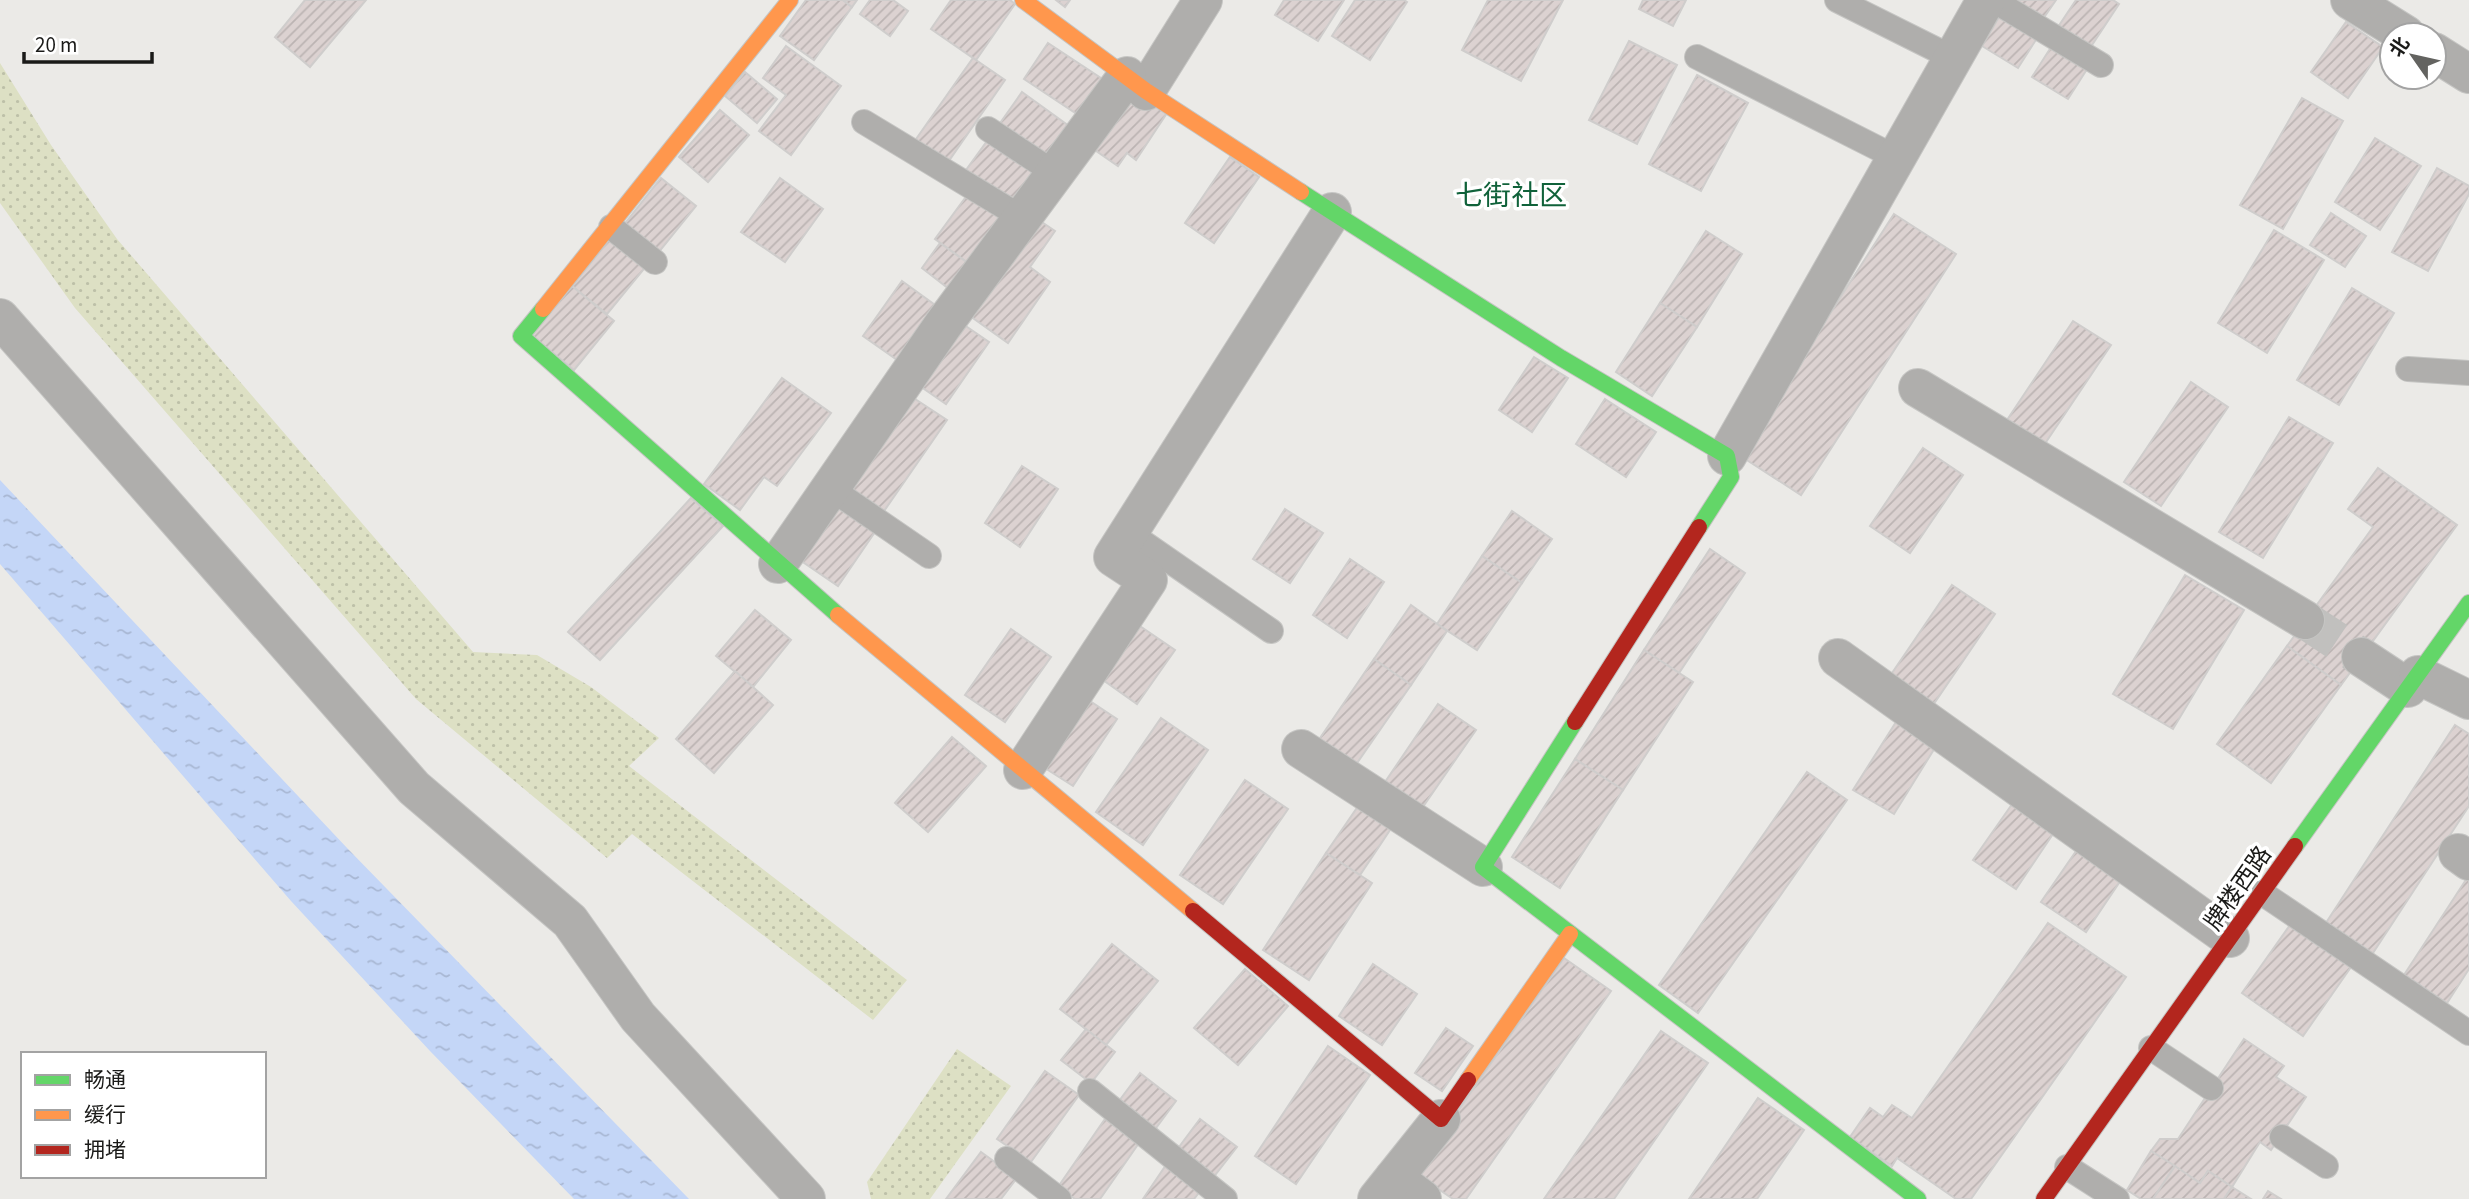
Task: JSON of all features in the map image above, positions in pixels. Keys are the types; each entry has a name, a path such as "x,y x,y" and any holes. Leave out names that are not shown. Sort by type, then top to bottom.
{"street":[{"path":"790,0 611,227 521,336 778,564 1441,1119"},
{"path":"1023,0 1136,83 1332,212 1561,358 1727,456"},
{"path":"778,564 943,324 1021,217 1203,0"},
{"path":"1483,867 1731,477 1727,456 1986,0"},
{"path":"2350,0 2384,21"},
{"path":"2448,61 2469,74"},
{"path":"1023,770 1148,580 1113,557 1332,212"},
{"path":"0,318 414,788 570,921 638,1017 806,1199"},
{"path":"1918,388 2305,620"},
{"name":"牌楼西路","path":"2044,1199 2469,603"},
{"path":"2361,657 2413,681 2469,700"},
{"path":"1838,658 2230,937"},
{"path":"1301,749 1483,867 1918,1199"},
{"path":"1397,1192 1441,1119 1570,934"}],"lane":[{"path":"1836,0 1953,58"},
{"path":"1993,0 2101,65"},
{"path":"1697,58 1895,157"},
{"path":"864,122 1021,217"},
{"path":"988,129 1056,174"},
{"path":"611,227 655,262"},
{"path":"2408,369 2469,373"},
{"path":"830,488 929,556"},
{"path":"1128,532 1270,631"},
{"path":"2262,893 2469,1033"},
{"path":"2151,1048 2211,1088"},
{"path":"1090,1091 1225,1199"},
{"path":"2282,1136 2326,1166"},
{"path":"1007,1159 1059,1199"},
{"path":"2067,1167 2117,1199"}],"green space":[{"path":"0,63 51,145 117,239 473,652 537,655 591,687 659,738 629,766 907,980 873,1020 632,834 607,858 416,699 75,308 0,203"},
{"path":"957,1049 1011,1086 930,1199 871,1199 867,1182"}],"water":[{"path":"0,480 348,849 689,1199 574,1199 430,1051 291,901 0,564"}],"building":[{"path":"305,0 366,0 310,67 275,37"},
{"path":"806,0 843,0 852,7 814,60 780,36"},
{"path":"843,0 857,0 852,7"},
{"path":"870,0 893,0 908,11 890,36 860,14"},
{"path":"951,0 1010,0 1015,4 976,60 931,29"},
{"path":"1056,0 1070,0 1065,7"},
{"path":"1284,0 1344,0 1318,41 1275,15"},
{"path":"1355,0 1407,2 1370,60 1332,36"},
{"path":"1488,0 1563,0 1521,81 1462,50"},
{"path":"1643,0 1686,0 1673,26 1639,9"},
{"path":"2014,0 2056,0 2043,19"},
{"path":"2076,0 2113,0 2119,4 2088,51 2056,30"},
{"path":"2002,12 2039,35 2018,68 1982,46"},
{"path":"2346,22 2378,44 2378,54 2348,98 2311,72"},
{"path":"1629,41 1677,65 1637,144 1589,120"},
{"path":"1048,43 1107,82 1083,118 1024,79"},
{"path":"2053,44 2089,66 2068,99 2032,77"},
{"path":"786,46 841,86 791,155 759,131 786,95 763,78"},
{"path":"973,58 1005,80 946,165 914,142"},
{"path":"745,72 777,99 757,123 725,96"},
{"path":"1697,75 1748,103 1701,191 1649,164"},
{"path":"1125,86 1167,113 1136,160 1127,153 1118,166 1086,144"},
{"path":"1022,92 1069,126 1045,159 998,126"},
{"path":"2302,98 2343,121 2283,229 2240,205"},
{"path":"720,110 749,135 708,182 679,157"},
{"path":"990,137 1037,171 1013,204 966,170"},
{"path":"2375,138 2421,166 2380,230 2335,202"},
{"path":"1230,157 1259,177 1214,243 1185,223"},
{"path":"2437,168 2469,186 2469,194 2428,271 2392,252"},
{"path":"661,178 696,206 654,258 619,231"},
{"path":"780,178 823,209 785,262 741,232"},
{"path":"971,190 1008,216 972,266 935,239"},
{"path":"2331,213 2366,236 2345,267 2310,245"},
{"path":"1030,214 1055,231 1030,267 1050,282 1008,343 963,311"},
{"path":"1894,214 1956,254 1801,495 1739,455"},
{"path":"2274,230 2324,260 2267,353 2218,323"},
{"path":"1706,231 1742,254 1697,327 1660,303"},
{"path":"613,235 648,264 607,314 572,286"},
{"path":"940,243 972,266 953,292 922,268"},
{"path":"902,281 942,310 903,364 863,336"},
{"path":"572,286 614,321 574,370 531,335"},
{"path":"2352,288 2394,313 2339,405 2297,380"},
{"path":"1660,303 1697,327 1652,396 1616,372"},
{"path":"957,320 989,342 946,404 914,382"},
{"path":"2073,321 2111,345 2044,445 2007,420"},
{"path":"1534,357 1568,378 1532,432 1499,410"},
{"path":"782,378 831,413 777,486 764,477 740,510 704,484"},
{"path":"2191,382 2228,407 2161,506 2124,482"},
{"path":"906,393 947,420 882,514 843,487"},
{"path":"1605,399 1656,432 1626,477 1576,444"},
{"path":"2289,417 2333,443 2263,558 2219,532"},
{"path":"1923,448 1963,475 1910,553 1870,526"},
{"path":"1022,466 1058,489 1020,547 985,523"},
{"path":"2378,468 2457,525 2341,685 2287,646 2373,527 2348,509"},
{"path":"691,498 723,526 600,660 568,632"},
{"path":"834,499 877,529 838,586 794,556"},
{"path":"1285,509 1323,533 1290,583 1253,559"},
{"path":"1512,511 1552,539 1522,583 1482,556"},
{"path":"1710,549 1745,573 1679,673 1644,650"},
{"path":"1482,556 1522,583 1477,650 1437,624"},
{"path":"1350,559 1384,582 1347,638 1313,615"},
{"path":"2185,575 2244,610 2173,729 2113,694"},
{"path":"1952,585 1995,614 1933,705 1890,676"},
{"path":"1411,605 1447,631 1411,685 1374,659"},
{"path":"755,610 791,640 753,687 716,656"},
{"path":"1134,622 1175,650 1137,704 1096,675"},
{"path":"1011,629 1051,657 1005,722 965,695"},
{"path":"2287,646 2341,685 2271,783 2217,744"},
{"path":"1644,650 1693,682 1623,790 1575,759"},
{"path":"1374,659 1411,685 1355,766 1318,741"},
{"path":"735,671 773,705 714,773 676,739"},
{"path":"1081,695 1117,719 1073,786 1037,763"},
{"path":"1438,704 1476,730 1420,811 1383,785"},
{"path":"1901,714 1941,738 1894,814 1853,790"},
{"path":"1161,718 1208,750 1143,845 1096,812"},
{"path":"2455,725 2469,734 2469,806 2369,959 2322,929"},
{"path":"952,737 986,766 928,832 895,803"},
{"path":"1575,759 1623,790 1560,888 1512,857"},
{"path":"1807,772 1847,800 1698,1013 1659,985"},
{"path":"1245,780 1288,809 1223,904 1180,875"},
{"path":"2017,797 2059,825 2016,889 1973,860"},
{"path":"1361,802 1394,824 1360,875 1326,853"},
{"path":"2081,844 2125,874 2086,932 2041,902"},
{"path":"1326,853 1372,883 1309,980 1263,950"},
{"path":"2469,875 2469,969 2447,1003 2404,975"},
{"path":"2048,923 2126,977 1971,1199 1956,1199 1897,1158 1892,1166 1850,1137 1870,1108 1883,1117 1892,1105 1912,1118"},
{"path":"2290,925 2351,967 2303,1036 2242,993"},
{"path":"1112,944 1158,981 1106,1045 1060,1009"},
{"path":"1564,958 1611,991 1466,1199 1453,1199 1415,1173"},
{"path":"1373,964 1417,994 1382,1045 1339,1016"},
{"path":"1245,969 1288,1006 1238,1065 1194,1028"},
{"path":"1446,1028 1473,1046 1442,1091 1415,1073"},
{"path":"1086,1029 1115,1052 1091,1083 1061,1060"},
{"path":"1661,1031 1708,1063 1614,1199 1544,1199"},
{"path":"2244,1039 2284,1066 2276,1077 2306,1097 2271,1150 2260,1142 2232,1187 2208,1171 2200,1183 2151,1151 2160,1139 2178,1139"},
{"path":"1328,1046 1370,1075 1296,1184 1255,1156"},
{"path":"1045,1071 1079,1095 1031,1162 997,1139"},
{"path":"1140,1073 1176,1101 1153,1132 1116,1105"},
{"path":"1758,1098 1804,1130 1757,1199 1689,1199"},
{"path":"1105,1119 1139,1143 1100,1199 1075,1199 1058,1187"},
{"path":"1200,1119 1237,1147 1212,1179 1176,1151"},
{"path":"2151,1151 2175,1166 2153,1199 2141,1199 2127,1190"},
{"path":"981,1152 1017,1178 1001,1199 946,1199"},
{"path":"1166,1165 1201,1190 1194,1199 1143,1199"},
{"path":"2175,1166 2200,1183 2208,1171 2232,1187 2224,1199 2153,1199"},
{"path":"2232,1187 2251,1199 2224,1199"},
{"path":"2268,1191 2281,1199 2263,1199"}],"tunnel":[{"path":"2305,620 2361,657"}],"traffic: fast":[{"path":"1301,192 1561,358 1727,456 1731,477 1699,527"},
{"path":"543,309 521,336 838,615"},
{"path":"2295,846 2469,603"},
{"path":"1575,722 1483,867 1918,1199"}],"traffic: slow":[{"path":"543,309 790,0"},
{"path":"1023,0 1146,91 1301,192"},
{"path":"838,615 1193,911"},
{"path":"1468,1080 1570,934"}],"traffic: jam":[{"path":"1575,722 1699,527"},
{"path":"2044,1199 2295,846"},
{"path":"1193,911 1441,1119 1468,1080"}],"district":[{"name":"七街社区","path":"1511,195"}]}
